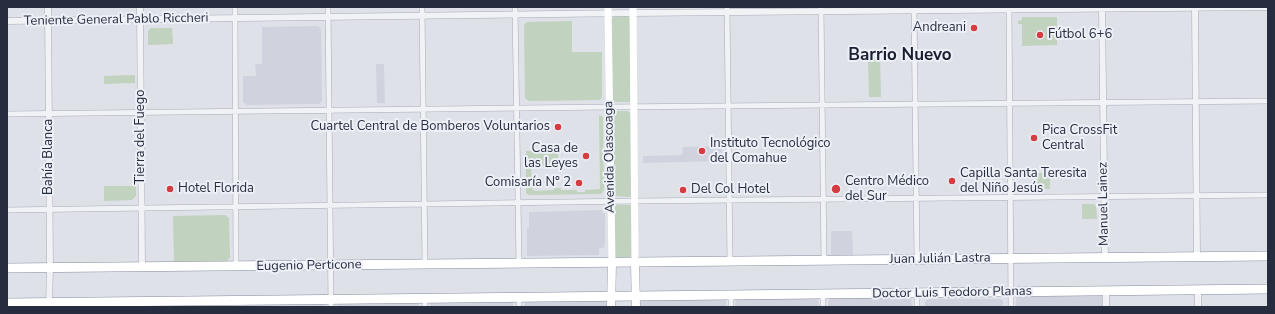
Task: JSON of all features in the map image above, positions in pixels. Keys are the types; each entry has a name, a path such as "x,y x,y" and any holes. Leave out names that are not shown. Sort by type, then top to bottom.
{"highway":[{"name":"Juan Julián Lastra","path":"612,263 1268,256"},
{"name":"Eugenio Perticone","path":"7,268 612,263"},
{"name":"Doctor Luis Teodoro Planas","path":"7,303 49,305 425,303 519,297 1268,289"}],"main road":[{"name":"Avenida Olascoaga","path":"608,10 612,263 611,307"},
{"name":"Avenida Olascoaga","path":"633,10 636,307"}],"street":[{"name":"Bahía Blanca","path":"48,7 49,305"},
{"name":"Tierra del Fuego","path":"140,7 142,267"},
{"path":"235,7 236,266"},
{"path":"328,7 331,303"},
{"path":"422,7 425,265"},
{"path":"515,7 519,264"},
{"path":"1195,7 1197,257"},
{"name":"Teniente General Pablo Riccheri","path":"7,21 422,16 608,10 1268,7"},
{"path":"1009,8 1011,307"},
{"name":"Manuel Lainez","path":"1102,8 1105,258"},
{"path":"727,9 730,262"},
{"path":"821,9 824,260"},
{"path":"914,9 917,260"},
{"path":"7,114 634,106 1268,101"},
{"path":"7,210 611,201 1268,195"},
{"path":"1198,290 1198,307"},
{"path":"1106,291 1106,307"},
{"path":"917,293 917,307"},
{"path":"823,294 823,307"},
{"path":"730,295 731,307"},
{"path":"519,297 519,307"}],"shaded area":[{"path":"318,26 321,29 322,101 319,104 247,105 243,102 243,76 256,76 255,64 262,64 262,27"},
{"path":"376,64 384,64 385,103 377,103"},
{"name":"Instituto Tecnológico del Comahue","path":"722,146 722,161 643,163 643,156 682,155 683,147"},
{"path":"602,210 602,213 605,213 605,245 604,248 599,248 599,255 527,256 527,228 529,228 529,212"},
{"path":"831,231 852,231 853,255 831,255"},
{"path":"1101,295 1102,307 1016,307 1016,297 1018,296"},
{"path":"911,297 912,307 828,307 829,300 831,298"},
{"path":"817,298 819,307 735,307 736,299"},
{"path":"928,299 1001,299 1003,301 1003,307 925,307 925,302"},
{"path":"640,300 726,300 726,307 639,307"},
{"path":"512,301 514,307 430,307 432,302"},
{"path":"526,301 607,301 608,307 524,307"},
{"path":"418,303 420,307 336,307 340,304"},
{"path":"324,304 326,307 242,307 245,305"}],"green space":[{"path":"626,16 630,19 631,101 615,102 612,101 611,19 614,17"},
{"name":"Fútbol 6+6","path":"1022,17 1057,17 1057,45 1022,46 1022,24 1018,24 1018,21 1022,20"},
{"path":"572,21 572,52 602,52 602,97 600,100 529,101 525,98 524,25 527,22"},
{"path":"151,28 172,28 173,44 148,45 148,31"},
{"path":"868,57 880,57 881,97 869,97"},
{"path":"135,75 135,83 104,84 104,76"},
{"path":"615,111 627,111 631,113 632,195 630,197 614,196 613,113"},
{"path":"599,115 603,117 604,190 601,194 529,195 526,193 526,151 558,151 558,165 531,166 532,188 534,191 554,190 554,188 561,188 561,190 577,190 577,192 585,192 585,190 600,189"},
{"path":"1034,173 1050,173 1050,189 1034,189"},
{"path":"104,186 136,186 136,196 132,200 104,201"},
{"path":"1082,204 1094,204 1096,206 1097,219 1082,219"},
{"path":"617,205 631,205 633,255 631,258 615,258 614,207"},
{"path":"225,215 229,218 230,258 226,261 174,262 173,216"}],"place":[{"name":"Andreani","path":"974,28"},
{"name":"Fútbol 6+6","path":"1040,35"},
{"name":"Cuartel Central de Bomberos Voluntarios","path":"558,127"},
{"name":"Pica CrossFit Central","path":"1034,138"},
{"name":"Instituto Tecnológico del Comahue","path":"702,151"},
{"name":"Casa de las Leyes","path":"586,156"},
{"name":"Capilla Santa Teresita del Niño Jesús","path":"952,181"},
{"name":"Comisaría N° 2","path":"579,183"},
{"name":"Hotel Florida","path":"170,189"},
{"name":"Centro Médico del Sur","path":"836,189"},
{"name":"Del Col Hotel","path":"683,190"}],"district":[{"name":"Barrio Nuevo","path":"900,56"}]}
